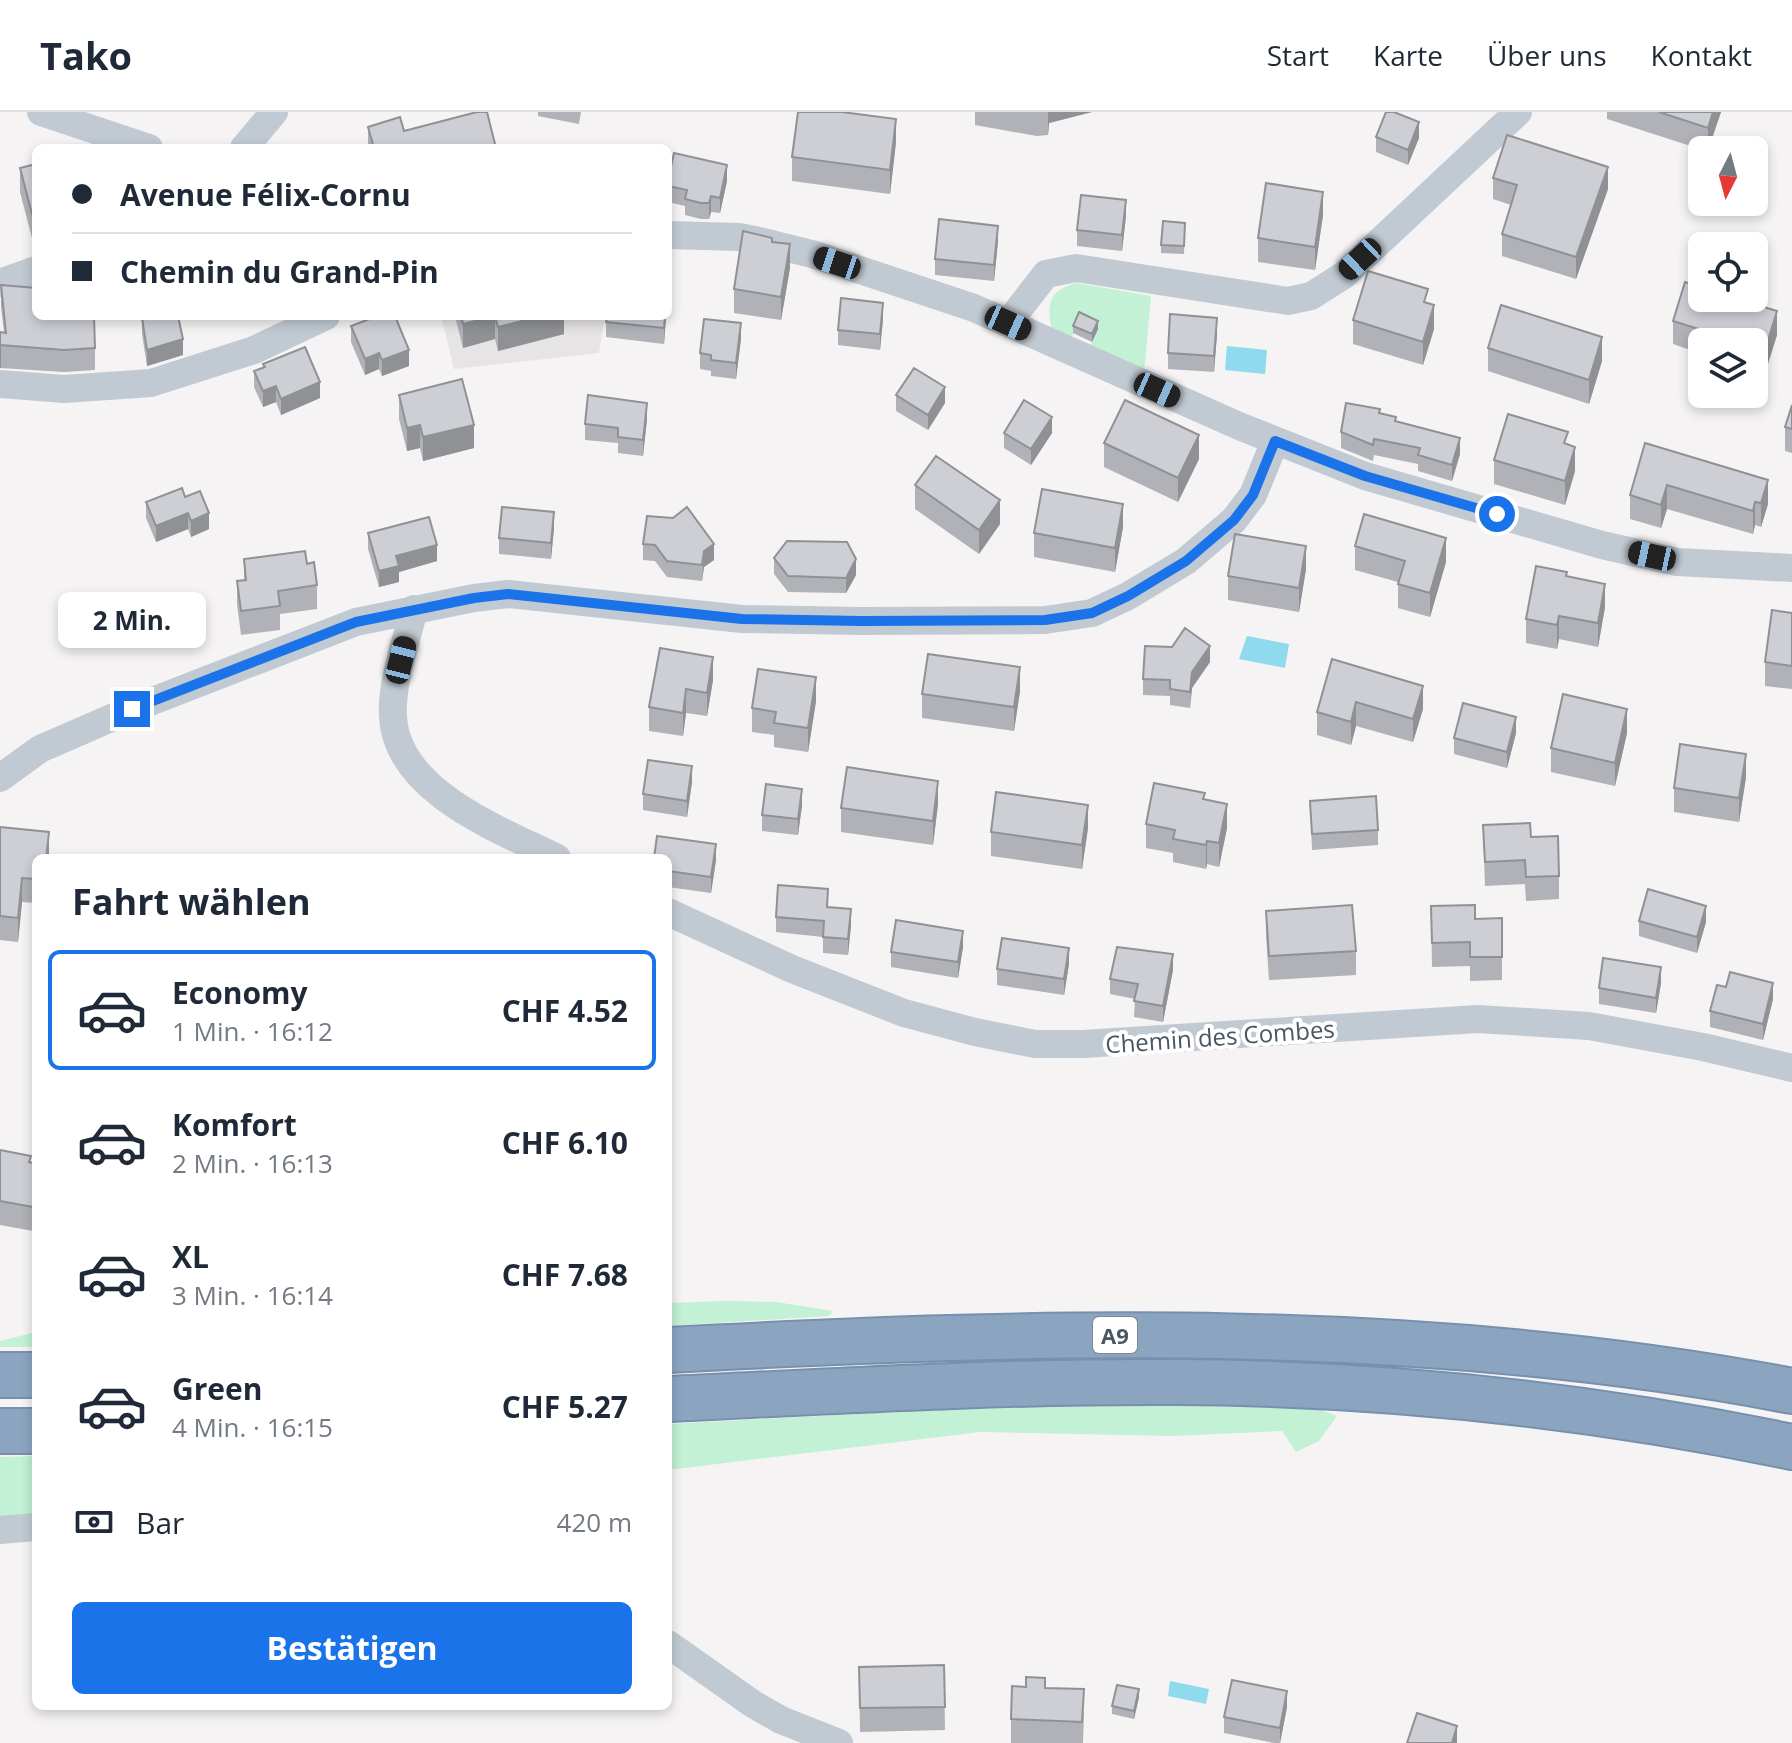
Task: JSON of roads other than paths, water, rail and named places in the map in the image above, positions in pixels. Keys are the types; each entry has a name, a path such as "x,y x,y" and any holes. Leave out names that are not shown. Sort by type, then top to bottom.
{"highway":[{"name":"A9","path":"672,1350 939,1338 1172,1334 1282,1336 1561,1358 1792,1391"},
{"path":"0,1375 32,1375"},
{"name":"A9","path":"672,1399 965,1385 1176,1382 1376,1390 1553,1408 1792,1447"},
{"path":"0,1431 32,1431"}],"street":[{"path":"41,112 101,122 142,144"},
{"path":"247,144 274,112"},
{"path":"1008,323 1046,274 1076,268 1288,301 1311,296 1344,275 1518,112"},
{"path":"672,235 739,237 812,254 974,308 1275,441 1365,476 1602,545 1677,562 1792,568"},
{"path":"0,283 32,271"},
{"path":"0,384 64,389 151,383 254,350 318,320"},
{"path":"0,778 40,749 132,709 356,622 508,594 742,619 1045,620 1092,613 1128,596 1186,561 1234,520 1253,495 1275,441"},
{"path":"414,609 395,692 393,717 397,738 406,758 441,795 475,817 549,854"},
{"name":"Chemin des Combes","path":"672,914 792,969 904,1013 1035,1044 1083,1044 1478,1019 1589,1026 1703,1047 1792,1068"},
{"path":"0,1530 32,1527"},
{"path":"672,1647 753,1704 781,1720 839,1743"}],"water":[{"path":"1227,346 1267,350 1265,374 1225,370"},
{"path":"1247,636 1289,644 1285,668 1239,659"},
{"path":"1170,1681 1209,1689 1206,1704 1168,1696"}]}
